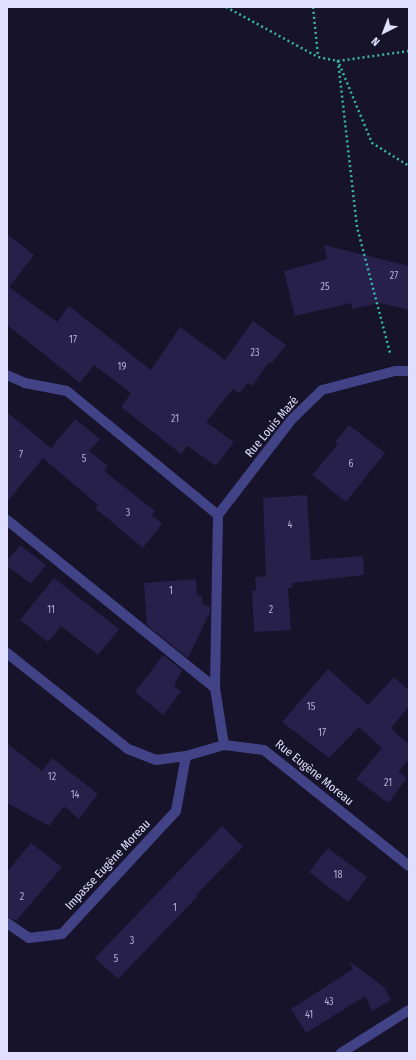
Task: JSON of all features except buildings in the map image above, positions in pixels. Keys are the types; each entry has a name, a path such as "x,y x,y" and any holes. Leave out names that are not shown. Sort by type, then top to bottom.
{"street":[{"name":"Rue Louis Mazé","path":"218,515 292,419 322,390 395,370 409,371"},
{"path":"7,375 25,383 67,391 218,515 215,688 224,745"},
{"path":"7,520 215,688"},
{"name":"Rue Eugène Moreau","path":"7,653 128,749 156,760 186,756 224,745 264,750 409,866"},
{"name":"Impasse Eugène Moreau","path":"7,923 29,938 62,934 176,811 186,756"},
{"path":"341,1053 409,1010"}],"path":[{"path":"226,7 318,57 338,61 409,51"},
{"path":"313,7 318,57"},
{"path":"338,61 372,143 409,166"},
{"path":"338,61 357,227 395,370"}]}
